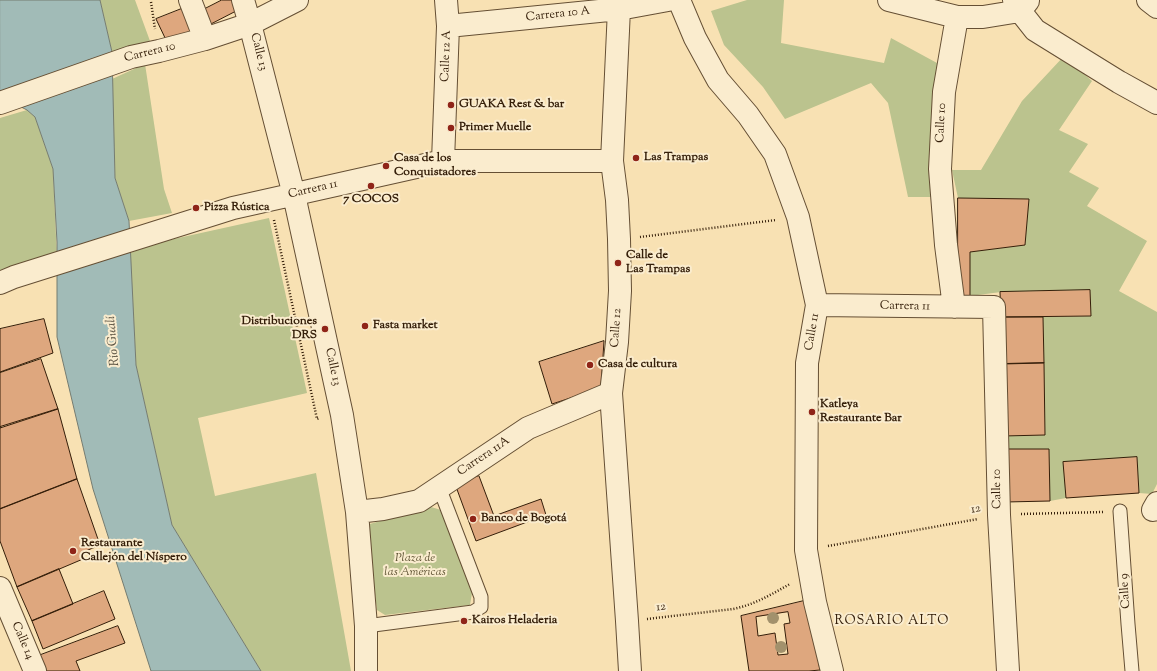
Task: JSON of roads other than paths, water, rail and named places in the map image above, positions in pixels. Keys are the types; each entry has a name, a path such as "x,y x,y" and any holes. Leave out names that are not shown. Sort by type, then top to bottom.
{"street":[{"path":"190,0 206,39"},
{"name":"Calle 13","path":"243,0 294,195 342,414 356,512 366,626 366,671"},
{"name":"Carrera 10","path":"0,103 131,57 206,39 250,24 297,0"},
{"name":"Calle 12 A","path":"443,161 448,26 446,0"},
{"name":"Carrera 10 A","path":"448,26 619,9 668,0"},
{"name":"Calle 11","path":"679,0 695,38 718,80 748,116 775,154 798,217 817,305 807,363 806,550 815,602 832,671"},
{"path":"889,0 957,17 983,16 1021,4 1035,30 1119,82 1157,103"},
{"path":"1148,0 1157,7"},
{"name":"Calle 12","path":"619,9 612,161 617,200 620,298 617,342 610,393 630,671"},
{"name":"Calle 10","path":"954,308 946,246 940,169 944,92 957,17"},
{"name":"Carrera 11","path":"7,280 232,208 443,161 612,161"},
{"name":"Carrera 11","path":"817,305 994,308"},
{"name":"Calle 10","path":"994,308 999,515 1008,671"},
{"name":"Carrera 11A","path":"356,512 383,509 419,501 528,428 610,393"},
{"name":"Calle 14","path":"0,589 35,671"}],"lane":[{"path":"366,626 473,612 481,607 481,597 439,487"},
{"name":"Calle 9","path":"1120,511 1132,671"}],"water":[{"name":"Río Gualí","path":"0,0 100,0 112,52 115,178 129,221 136,365 172,525 261,671 151,671 93,489 57,337 57,242 53,169 35,117 27,110 0,96"}],"place":[{"name":"GUAKA Rest & bar","path":"451,105"},
{"name":"Primer Muelle","path":"451,128"},
{"name":"Las Trampas","path":"636,158"},
{"name":"Casa de los Conquistadores","path":"386,166"},
{"name":"7 COCOS","path":"371,186"},
{"name":"Pizza Rústica","path":"196,208"},
{"name":"Calle de Las Trampas","path":"618,263"},
{"name":"Fasta market","path":"365,326"},
{"name":"Distribuciones DRS","path":"325,329"},
{"name":"Casa de cultura","path":"590,365"},
{"name":"Katleya Restaurante Bar","path":"812,412"},
{"name":"Banco de Bogotá","path":"473,519"},
{"name":"Restaurante Callejón del Níspero","path":"73,551"},
{"name":"Kairos Heladeria","path":"464,621"}],"district":[{"name":"ROSARIO ALTO","path":"892,622"}],"park label":[{"name":"Plaza de las Américas","path":"415,566"}]}
